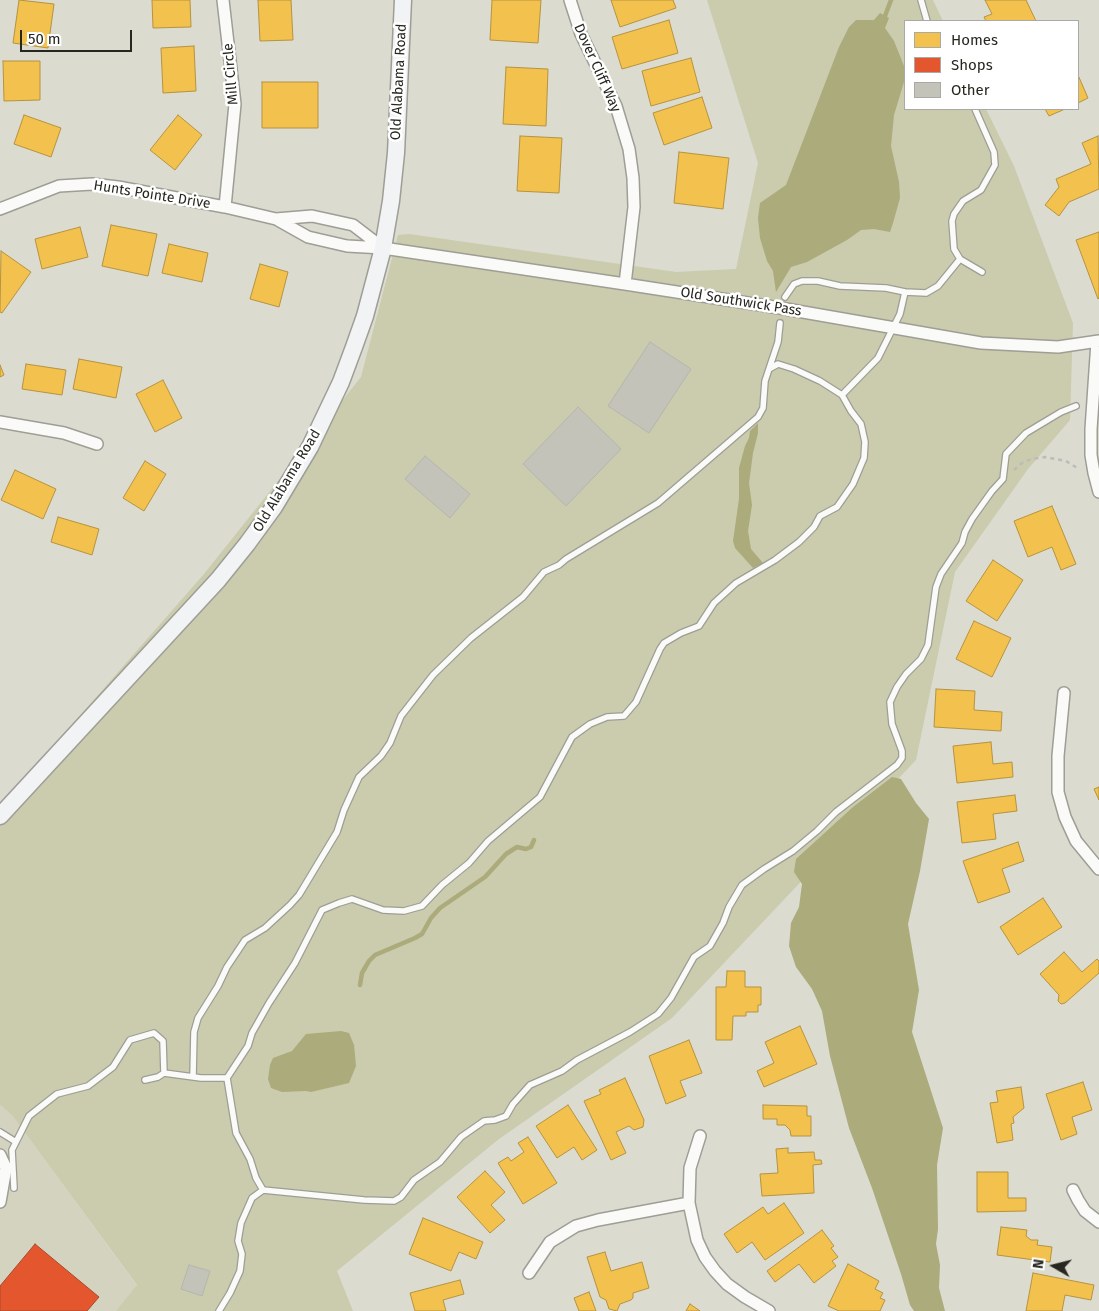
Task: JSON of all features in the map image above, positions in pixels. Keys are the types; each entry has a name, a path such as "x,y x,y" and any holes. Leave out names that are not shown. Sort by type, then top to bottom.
{"main road":[{"name":"Old Alabama Road","path":"0,816 218,580 274,507 310,447 341,382 365,316 382,248 391,200 396,153 403,0"}],"street":[{"name":"Mill Circle","path":"223,0 235,104 226,207"},
{"name":"Dover Cliff Way","path":"570,0 571,9 581,34 616,106 629,149 634,207 625,284"},
{"name":"Hunts Pointe Drive","path":"0,209 59,186 92,184 226,207 276,219 308,237 347,246 382,248"},
{"name":"Hunts Pointe Drive","path":"276,219 312,216 353,225 382,248"},
{"name":"Old Southwick Pass","path":"382,248 780,308 980,343 1058,347 1098,342"},
{"path":"1098,342 1091,455 1099,492"},
{"path":"0,422 64,433 97,444"},
{"path":"1064,693 1058,756 1058,792 1065,817 1076,841 1099,869"},
{"path":"700,1136 690,1168 689,1203 697,1240 715,1272 727,1284 770,1311"},
{"path":"0,1155 6,1168 0,1202"},
{"path":"1073,1190 1085,1211 1099,1222"},
{"path":"529,1273 550,1242 576,1226 689,1203"}],"lane":[{"path":"921,0 927,20"},
{"path":"975,110 994,152 995,165 981,190 963,202 954,214 952,221 954,249 960,259 982,272"},
{"path":"785,298 794,284 802,281 818,281 840,286 886,288 905,292 926,293 938,286 960,259"},
{"path":"842,395 878,358 900,314 905,292"},
{"path":"193,1077 194,1032 198,1018 218,986 227,967 245,940 265,928 299,894 337,832 344,810 359,777 381,756 390,744 401,716 433,675 471,638 523,597 544,572 559,565 658,503 758,417 763,408 765,381 778,342 780,323"},
{"path":"263,1190 236,1133 228,1078 248,1046 252,1033 269,1003 296,963 322,910 352,900 383,910 404,911 422,906 442,885 469,863 488,841 540,798 572,737 590,724 607,717 624,716 636,702 664,643 681,633 699,626 714,603 736,582 775,560 799,542 814,527 820,516 837,507 853,484 864,458 865,442 861,424 842,395 820,380 794,369 778,364 769,369"},
{"path":"219,1311 230,1294 240,1271 242,1254 238,1242 241,1224 252,1198 263,1190 364,1200 394,1201 401,1197 414,1180 440,1162 461,1137 484,1121 506,1116 513,1104 530,1085 562,1071 577,1060 630,1032 658,1014 671,998 694,957 710,946 742,885 793,851 836,812 897,765 902,758 902,751 892,724 890,702 896,687 921,659 928,645 936,587 940,574 962,543 972,519 1003,479 1006,454 1026,433 1061,412 1076,406"},
{"path":"14,1188 12,1150 29,1116 57,1094 88,1086 113,1067 130,1040 154,1033 163,1041 164,1073"},
{"path":"145,1080 158,1077 164,1073 193,1077 228,1078"},
{"path":"0,1132 16,1142"}],"path":[{"path":"1003,479 1022,463 1031,459 1045,457 1066,461 1076,465 1082,471"}],"shaded area":[{"path":"707,0 933,0 943,20 904,20 904,110 986,110 1014,166 1073,323 1070,420 1028,469 955,572 916,760 672,1018 499,1139 337,1271 353,1311 116,1311 137,1285 12,1115 0,1105 0,807 204,574 361,377 398,235 409,234 676,272 736,269 758,163"},
{"path":"880,13 889,18 885,28 894,41 904,66 904,82 894,115 891,146 899,182 900,198 890,232 874,229 861,230 807,262 791,267 776,292 773,271 767,261 760,238 758,218 760,203 786,185 839,47 849,27 856,20 874,20"},
{"path":"758,423 749,483 752,505 748,531 751,549 763,563 753,568 735,548 733,541 739,499 739,468 750,431"},
{"path":"892,777 901,779 929,819 908,924 919,990 912,1032 943,1128 937,1165 938,1229 936,1244 940,1265 939,1288 945,1311 914,1311 910,1305 872,1188 849,1128 830,1056 822,1011 812,989 796,967 789,946 791,923 799,907 802,884 794,872 796,859 853,807"},
{"path":"341,1031 349,1033 354,1045 356,1066 349,1083 311,1092 282,1092 271,1088 268,1079 273,1058 292,1051 306,1034"},
{"path":"0,1105 12,1115 137,1286 116,1311 0,1311"}],"building: Homes":[{"path":"19,0 54,4 48,48 13,43"},
{"path":"152,0 190,0 191,27 153,28"},
{"path":"258,0 291,0 293,40 260,41"},
{"path":"492,0 541,0 538,43 490,40"},
{"path":"611,0 673,0 676,8 620,27"},
{"path":"985,0 1026,0 1036,20 986,20 984,17 992,14"},
{"path":"669,20 678,53 622,69 612,37"},
{"path":"194,46 196,91 163,93 161,48"},
{"path":"691,58 700,92 651,106 642,71"},
{"path":"3,61 40,61 40,100 4,101"},
{"path":"506,67 548,69 546,126 503,124"},
{"path":"1079,77 1088,98 1079,102"},
{"path":"262,82 318,82 318,128 262,128"},
{"path":"702,97 712,128 664,145 653,113"},
{"path":"1046,110 1063,110 1049,116"},
{"path":"24,115 61,128 51,157 14,144"},
{"path":"178,115 202,135 175,170 150,150"},
{"path":"520,136 562,138 559,193 517,191"},
{"path":"1098,136 1099,189 1069,202 1059,216 1045,205 1059,187 1056,179 1091,164 1082,143"},
{"path":"679,152 729,158 723,209 674,203"},
{"path":"111,225 157,234 148,276 102,266"},
{"path":"80,227 88,257 42,269 35,239"},
{"path":"1099,232 1099,298 1098,299 1076,240"},
{"path":"169,244 208,253 202,282 162,273"},
{"path":"1,251 31,272 2,313 0,312"},
{"path":"260,264 288,272 279,307 250,299"},
{"path":"79,359 122,367 116,398 73,389"},
{"path":"26,364 66,370 62,395 22,389"},
{"path":"0,365 4,375 0,377"},
{"path":"163,380 182,418 155,432 136,394"},
{"path":"145,461 166,474 144,511 123,498"},
{"path":"15,470 56,489 43,519 1,500"},
{"path":"1052,506 1076,564 1061,570 1052,547 1028,557 1014,521"},
{"path":"58,517 99,529 92,555 51,542"},
{"path":"993,560 1023,580 997,621 966,601"},
{"path":"974,621 1011,638 992,677 956,659"},
{"path":"936,689 975,691 974,710 1002,712 1001,731 934,727"},
{"path":"991,742 993,764 1012,762 1013,777 957,783 953,746"},
{"path":"1099,787 1099,800 1094,789"},
{"path":"1015,795 1017,811 993,814 996,839 962,843 957,802"},
{"path":"1018,842 1024,861 1002,869 1010,892 978,903 963,861"},
{"path":"1043,898 1062,927 1018,955 1000,927"},
{"path":"1064,952 1082,972 1097,959 1099,961 1099,973 1065,1003 1061,1004 1058,1001 1059,995 1040,974"},
{"path":"727,971 745,971 745,987 761,987 761,1005 758,1005 758,1012 746,1012 746,1016 733,1016 732,1040 716,1040 716,987 726,987"},
{"path":"800,1026 817,1064 764,1087 757,1071 774,1063 765,1042"},
{"path":"689,1040 702,1073 680,1081 686,1096 666,1104 649,1056"},
{"path":"625,1078 644,1120 643,1127 634,1130 629,1126 616,1132 626,1153 611,1160 584,1101 601,1094 599,1090"},
{"path":"1083,1082 1092,1110 1072,1117 1077,1134 1061,1140 1046,1094"},
{"path":"1021,1087 1024,1108 1013,1117 1014,1123 1011,1124 1013,1140 997,1143 990,1103 998,1102 996,1091"},
{"path":"568,1105 597,1150 582,1160 574,1147 557,1158 536,1126"},
{"path":"763,1105 807,1106 807,1116 811,1116 811,1136 791,1136 790,1130 785,1125 777,1125 777,1119 763,1119"},
{"path":"528,1137 557,1183 523,1204 498,1163 508,1157 511,1161 524,1152 518,1143"},
{"path":"788,1148 788,1153 814,1152 815,1160 821,1160 822,1164 813,1165 814,1193 762,1196 760,1174 778,1173 776,1149"},
{"path":"485,1171 505,1192 491,1205 505,1220 490,1233 457,1197"},
{"path":"977,1172 1008,1172 1008,1198 1026,1198 1026,1211 977,1212"},
{"path":"784,1203 804,1233 765,1260 752,1242 737,1253 724,1234 763,1207 768,1214"},
{"path":"423,1218 483,1242 476,1259 459,1252 451,1271 409,1254"},
{"path":"1001,1227 1027,1230 1026,1236 1031,1240 1038,1240 1037,1245 1052,1247 1050,1262 997,1255"},
{"path":"822,1230 834,1246 831,1248 838,1257 832,1261 836,1266 814,1283 799,1264 775,1282 767,1271"},
{"path":"605,1252 611,1271 642,1262 649,1288 633,1293 633,1298 620,1304 617,1311 609,1309 606,1300 600,1297 587,1257"},
{"path":"848,1264 879,1281 875,1289 883,1293 880,1298 885,1300 880,1311 839,1311 828,1306"},
{"path":"1033,1273 1094,1285 1091,1300 1065,1295 1062,1311 1026,1311"},
{"path":"460,1280 464,1294 443,1300 446,1311 415,1311 410,1293"},
{"path":"589,1292 596,1311 579,1311 574,1298"},
{"path":"690,1304 700,1311 686,1311"}],"building: Shops":[{"path":"35,1244 99,1297 87,1311 0,1311 0,1286"}],"building: Other":[{"path":"650,342 691,369 649,433 608,406"},
{"path":"578,407 621,449 566,506 523,464"},
{"path":"425,456 470,494 450,518 405,479"},
{"path":"189,1265 210,1271 202,1296 181,1289"}],"waterway":[{"path":"885,16 891,0"},
{"path":"360,985 362,973 375,955 422,934 431,918 440,908 485,877 506,854 517,847 526,849 531,847 534,840"}]}
